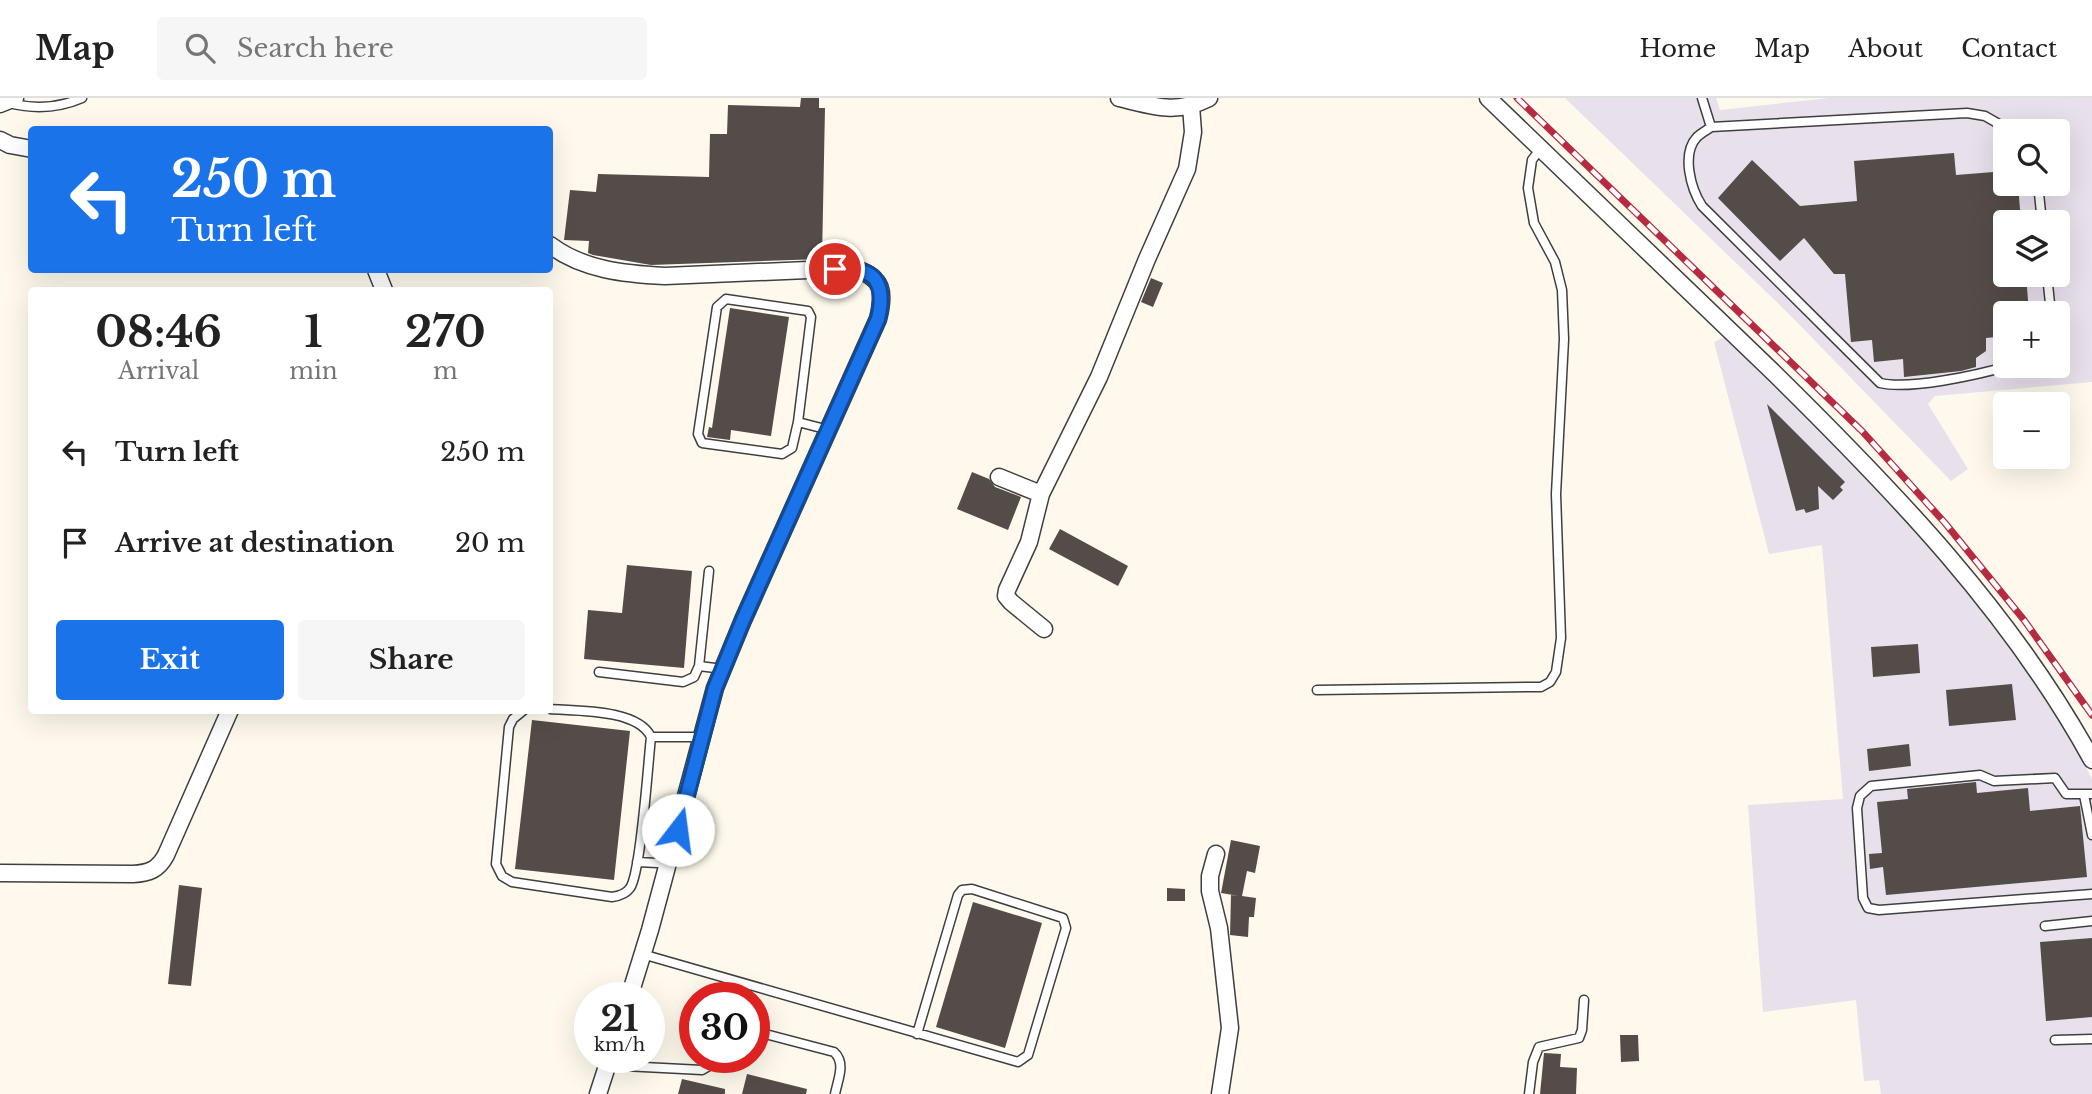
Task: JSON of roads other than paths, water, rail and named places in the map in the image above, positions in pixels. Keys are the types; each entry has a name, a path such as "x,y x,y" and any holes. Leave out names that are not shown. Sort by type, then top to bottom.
{"street":[{"path":"1119,98 1166,109 1191,106 1209,98"},
{"path":"1489,98 1842,440 1925,528 2007,629 2080,737 2092,760"},
{"path":"1044,629 1006,596 1010,579 1029,542 1041,494 1099,377 1187,169 1193,132 1191,106"},
{"path":"0,140 28,148"},
{"path":"553,247 577,262 636,275 853,268 869,273 877,280 881,290 882,302 878,319 715,688 668,866 634,982"},
{"path":"999,477 1041,494"},
{"path":"0,873 133,874 146,873 160,866 228,714"},
{"path":"1216,854 1210,876 1210,891 1219,928 1230,1028 1220,1094"},
{"path":"598,1094 605,1073"}],"lane":[{"path":"7,101 26,107 44,107 82,98"},
{"path":"1702,98 1711,127"},
{"path":"1993,121 1985,116 1967,113 1711,127 1696,138 1691,152 1689,177 1693,193 1702,206 1880,383 1895,385 1975,376 1993,371"},
{"path":"1317,690 1541,687 1550,682 1556,672 1561,638 1556,470 1564,339 1562,290 1555,262 1534,223 1528,188 1532,160 1541,148"},
{"path":"726,299 808,311 811,317 798,422 792,448 786,453 706,445 700,440 698,434 716,311 722,301 726,299"},
{"path":"798,422 829,429"},
{"path":"599,672 683,682 694,677 699,666 709,570"},
{"path":"699,666 723,668"},
{"path":"519,714 509,727 496,864 502,876 512,883 620,896 630,888 637,862 651,737 644,727 614,715 553,709"},
{"path":"651,737 702,739"},
{"path":"2092,835 2088,794 2066,794 2054,778 2048,777 1994,781 1980,775 1871,786 1860,796 1857,808 1864,903 1873,909 2092,894"},
{"path":"637,862 668,866"},
{"path":"642,954 917,1034 1010,1061 1018,1062 1028,1055 1066,928 1063,918 972,889 962,890 958,895 917,1034"},
{"path":"2045,926 2092,921"},
{"path":"1529,1094 1533,1062 1539,1047 1579,1038 1584,1000"},
{"path":"770,1035 834,1052 841,1065 835,1094"},
{"path":"2055,1040 2092,1039"}],"railway":[{"path":"1517,98 1862,431 1945,523 2024,620 2092,715"}]}
